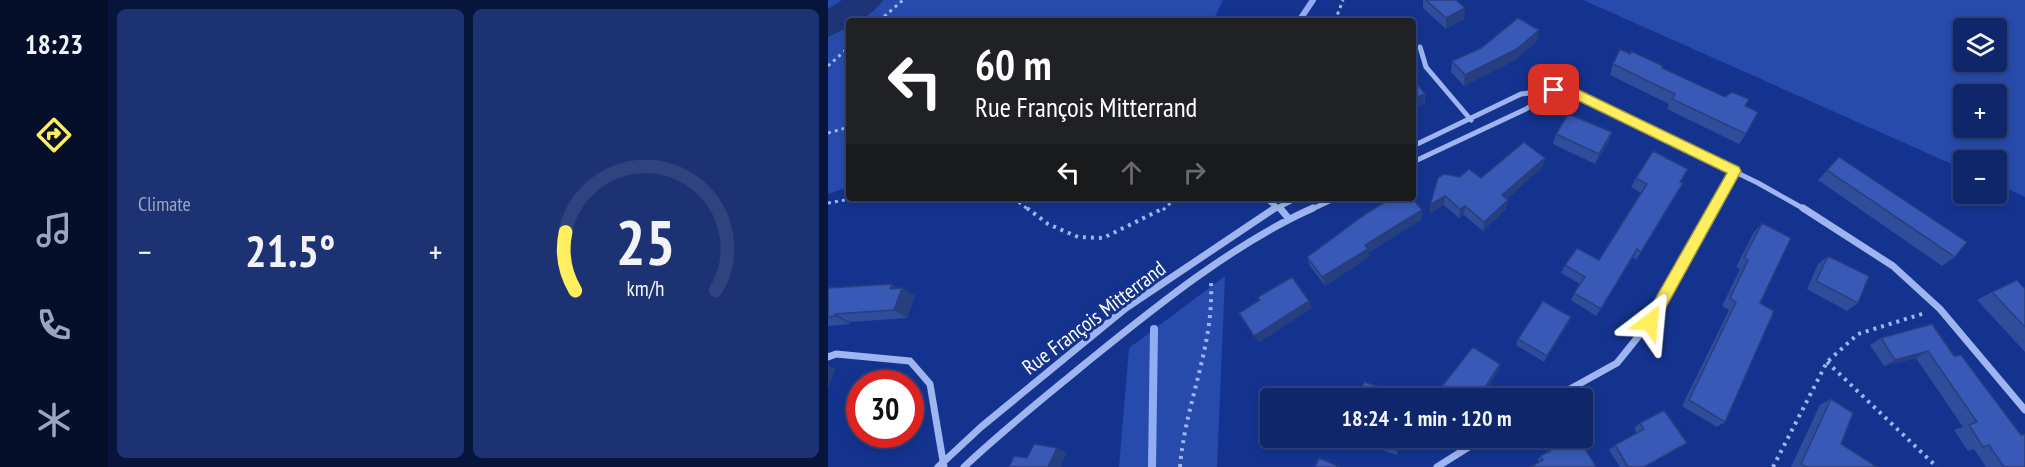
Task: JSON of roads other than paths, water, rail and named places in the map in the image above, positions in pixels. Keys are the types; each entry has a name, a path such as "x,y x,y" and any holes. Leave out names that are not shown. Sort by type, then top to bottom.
{"street":[{"path":"1420,47 1426,67 1471,120"},
{"path":"1416,161 1526,109 1554,90"},
{"path":"1416,145 1471,120 1521,93 1554,90 1572,92 1735,171 1826,221 1893,266 1940,309 2025,410"},
{"path":"1572,388 1617,363 1650,322 1735,171"},
{"path":"1270,201 1278,206 1289,219"},
{"name":"Rue François Mitterrand","path":"942,465 981,427 1126,308 1278,206 1290,201"},
{"name":"Rue François Mitterrand","path":"964,467 993,439 1143,317 1209,270 1289,219 1329,201"},
{"path":"828,357 836,354 910,361 930,384 942,465"},
{"path":"1437,467 1467,448"}],"waterway":[{"path":"828,25 866,0"},
{"path":"1301,18 1313,0"},
{"path":"1152,467 1154,329"}]}
